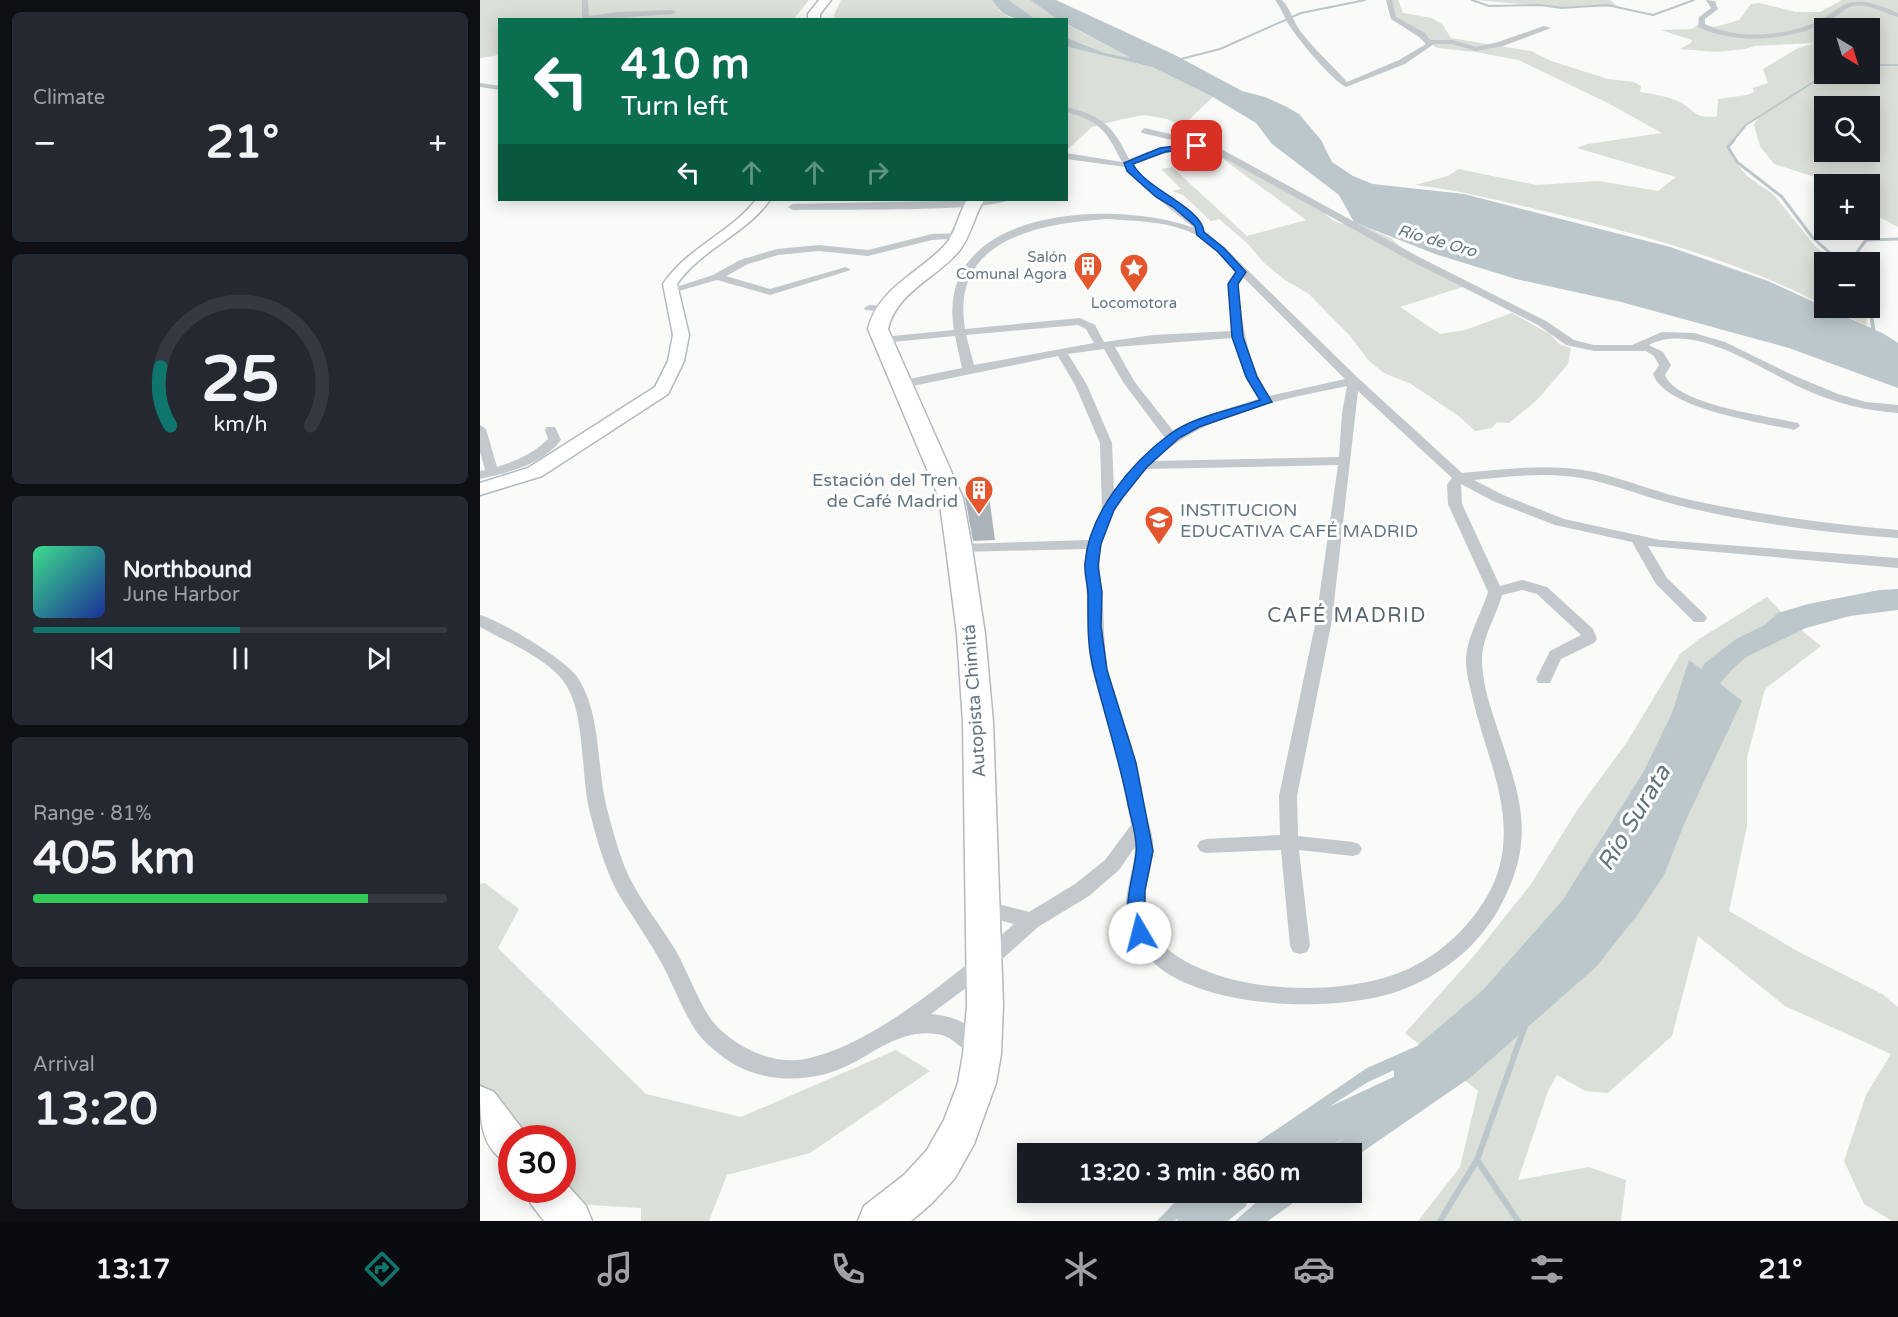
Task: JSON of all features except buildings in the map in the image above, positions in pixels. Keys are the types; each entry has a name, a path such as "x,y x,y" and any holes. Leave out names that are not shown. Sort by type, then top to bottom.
{"highway":[{"path":"814,18 814,14 825,0"},
{"path":"825,18 826,12 836,0"},
{"name":"Autopista Chimitá","path":"879,1221 918,1189 941,1164 960,1130 977,1083 982,1054 985,1005 978,722 959,548 951,498 882,340 878,329 877,309 896,297 938,262 961,236 973,202"},
{"path":"480,1105 498,1128"},
{"path":"556,1203 572,1221"}],"street":[{"path":"585,0 586,18"},
{"path":"1278,0 1286,8 1286,16 1302,37 1346,85 1401,62 1430,44 1428,42"},
{"path":"1389,0 1393,18 1422,35 1428,42 1452,42 1476,49 1546,28"},
{"path":"1708,0 1713,2 1715,9 1701,18 1701,25 1713,32 1737,37 1765,35 1806,27 1820,23 1847,6 1856,4 1870,5 1898,15"},
{"path":"592,18 617,14 673,12"},
{"path":"480,85 498,88"},
{"path":"1068,110 1090,117 1113,134 1130,169 1159,195 1199,225 1200,233"},
{"path":"1145,131 1196,143 1197,146"},
{"path":"1068,156 1114,164 1128,163 1163,150 1197,146 1218,151 1414,259 1542,323 1570,343 1594,348 1648,348 1659,354 1665,364 1659,374 1662,383 1678,394 1713,407 1794,426"},
{"path":"480,489 535,472 662,390 676,361 681,335 670,284 680,270 744,222 762,201"},
{"path":"793,207 988,201"},
{"path":"969,370 959,333 957,301 962,279 970,264 999,239 1024,228 1095,216 1136,218 1169,224 1200,233 1221,250 1354,381 1459,477 1498,498 1560,522 1638,541 1763,554 1898,563"},
{"path":"672,290 717,277 744,262 777,252 819,248 868,253 932,237 961,236"},
{"path":"717,277 770,292 846,270"},
{"path":"1241,272 1233,284 1237,334 1251,377 1266,402"},
{"path":"882,340 1065,320 1080,321 1091,327 1138,395 1172,438"},
{"path":"903,384 1105,345 1237,334"},
{"path":"1636,347 1658,337 1695,336 1737,351 1775,371 1849,402 1898,409"},
{"path":"1062,353 1081,385 1106,443 1108,510"},
{"path":"1354,381 1266,402 1195,425 1172,438 1143,465 1108,510 1094,544 1091,566 1095,592 1094,626 1100,670 1128,763 1145,851 1137,890 1136,915 1140,933 1164,960 1198,977 1226,986 1269,994 1316,997 1358,993 1396,984 1456,950 1476,930 1504,881 1510,864 1515,826 1510,796 1479,695 1474,660 1481,628 1495,592 1455,504 1454,485 1459,477"},
{"path":"1300,946 1287,817 1289,794 1324,620 1345,461 1348,413 1354,381"},
{"path":"480,429 486,474 522,462 553,443 556,438 551,430"},
{"path":"1143,465 1345,461"},
{"path":"1459,477 1537,470 1592,476 1689,504 1733,513 1824,528 1898,534"},
{"path":"1638,541 1661,581 1699,618"},
{"path":"959,548 1094,544"},
{"path":"1495,592 1522,585 1542,590 1588,633 1589,639 1562,649 1554,656 1544,680"},
{"path":"480,620 555,663 571,679 582,700 598,808 625,888 669,957 706,1029 744,1059 767,1068 797,1071 842,1058 897,1028 983,963 1031,921 1082,890 1112,865 1141,825"},
{"path":"1206,846 1290,842 1353,849"},
{"path":"983,908 1031,921"},
{"path":"897,1028 924,1023 950,1026 969,1037 982,1054"}],"shaded area":[{"path":"480,0 809,0 795,18 498,18 498,55 480,58"},
{"path":"841,0 992,0 999,10 1010,18 835,18 834,15"},
{"path":"1009,0 1030,0 1056,18 1034,18"},
{"path":"1391,0 1398,0 1403,13 1432,18 1442,24 1451,38 1531,51 1551,61 1608,79 1634,82 1641,86 1640,92 1673,99 1699,115 1709,117 1717,116 1718,99 1754,92 1753,88 1768,83 1763,69 1798,48 1814,44 1814,84 1880,84 1880,18 1814,18 1814,43 1755,46 1717,52 1680,49 1692,40 1661,30 1726,24 1739,20 1751,4 1759,3 1796,12 1820,12 1842,0 1898,0 1898,227 1880,218 1880,174 1814,174 1814,177 1774,164 1760,146 1754,125 1758,118 1746,125 1728,147 1733,159 1747,176 1774,195 1822,252 1814,252 1814,300 1757,275 1652,239 1496,200 1415,185 1448,176 1459,169 1536,185 1599,181 1658,191 1676,177 1577,148 1588,144 1662,133 1606,102 1518,60 1437,48 1395,18"},
{"path":"1476,0 1610,0 1618,7 1555,7"},
{"path":"1068,25 1133,59 1105,53 1068,38"},
{"path":"1068,47 1152,67 1213,97 1182,126 1167,119 1144,115 1092,127 1068,149"},
{"path":"1203,144 1322,210 1336,222 1353,225 1365,224 1391,238 1412,258 1469,285 1400,307 1440,334 1465,330 1512,313 1550,334 1559,344 1571,348 1568,364 1537,400 1509,423 1497,422 1492,428 1475,431 1460,417 1411,384 1384,373 1369,361 1350,336 1309,294 1285,280 1263,262 1248,244 1219,219 1211,221 1183,195 1172,191 1181,189 1161,169 1172,167 1247,236 1306,220"},
{"path":"1851,318 1867,318 1867,326"},
{"path":"1767,597 1789,620 1821,646 1765,689 1747,758 1747,826 1729,911 1799,952 1882,994 1898,1007 1898,1221 1892,1221 1864,1204 1844,1161 1866,1095 1891,1054 1785,1006 1698,936 1672,1036 1608,1093 1585,1091 1557,1075 1548,1091 1518,1180 1589,1167 1626,1180 1621,1221 1418,1221 1460,1167 1478,1091 1405,1033 1473,957 1531,884 1578,809 1627,742 1680,654 1699,639"},
{"path":"485,883 519,909 498,948 646,1094 741,1117 896,1050 930,1071 810,1153 727,1175 709,1221 641,1221 641,1208 574,1204 576,1203 576,1125 510,1125 480,1088 480,884"}],"water":[{"path":"992,0 1009,0 1034,18 1010,17 1001,11"},
{"name":"Río de Oro","path":"1030,0 1056,0 1175,55 1242,91 1265,97 1285,106 1299,114 1321,140 1332,162 1353,176 1373,184 1464,194 1670,247 1768,281 1814,302 1814,318 1849,318 1898,343 1898,388 1789,348 1621,302 1516,279 1435,254 1354,222 1339,195 1272,144 1256,123 1213,97 1152,67 1068,47 1068,38 1105,53 1131,58 1068,25 1068,18 1056,18"},
{"path":"1898,589 1898,610 1850,616 1806,628 1709,675 1778,613 1808,604 1880,590"},
{"path":"1689,660 1742,701 1684,824 1664,875 1638,914 1596,967 1471,1077 1362,1152 1362,1143 1337,1143 1394,1099 1394,1070 1368,1082 1273,1143 1257,1143 1367,1068 1417,1046 1483,990 1562,901 1644,771 1672,713"},
{"path":"1195,1203 1175,1221 1157,1221 1173,1204"},
{"path":"1256,1203 1293,1203 1268,1221 1235,1221"}],"waterway":[{"path":"1177,60 1220,49 1301,13 1365,0"},
{"path":"1472,0 1489,6 1540,5 1562,8 1607,5 1653,15 1694,0"},
{"path":"1880,65 1898,65"},
{"path":"1732,142 1746,125 1814,82"},
{"path":"1734,140 1728,147 1737,162 1782,197 1812,237 1829,252"},
{"path":"1857,252 1866,240 1898,239"},
{"path":"1872,318 1872,322"},
{"path":"1872,320 1874,335"},
{"name":"Río Surata","path":"1692,706 1714,670 1745,645 1775,629"},
{"path":"1477,1160 1525,1026"},
{"name":"Río Surata","path":"1304,1143 1329,1126 1415,1085 1422,1077"},
{"path":"1440,1221 1477,1160"},
{"path":"1477,1160 1518,1221"},
{"path":"1197,1221 1219,1203"}],"place":[{"name":"Salón Comunal Agora","path":"1088,292"},
{"name":"Locomotora","path":"1134,294"},
{"name":"Estación del Tren de Café Madrid","path":"979,516"},
{"name":"INSTITUCION EDUCATIVA CAFÉ MADRID","path":"1159,546"}],"district":[{"name":"CAFÉ MADRID","path":"1347,616"}],"route":[{"path":"1140,933 1136,915 1137,890 1145,851 1128,763 1100,670 1094,626 1095,592 1091,566 1094,544 1108,510 1118,495 1143,465 1175,436 1195,425 1266,402 1251,377 1238,337 1233,284 1241,272 1221,250 1200,233 1199,225 1159,195 1130,169 1128,163 1137,158 1175,147 1197,146"}]}
